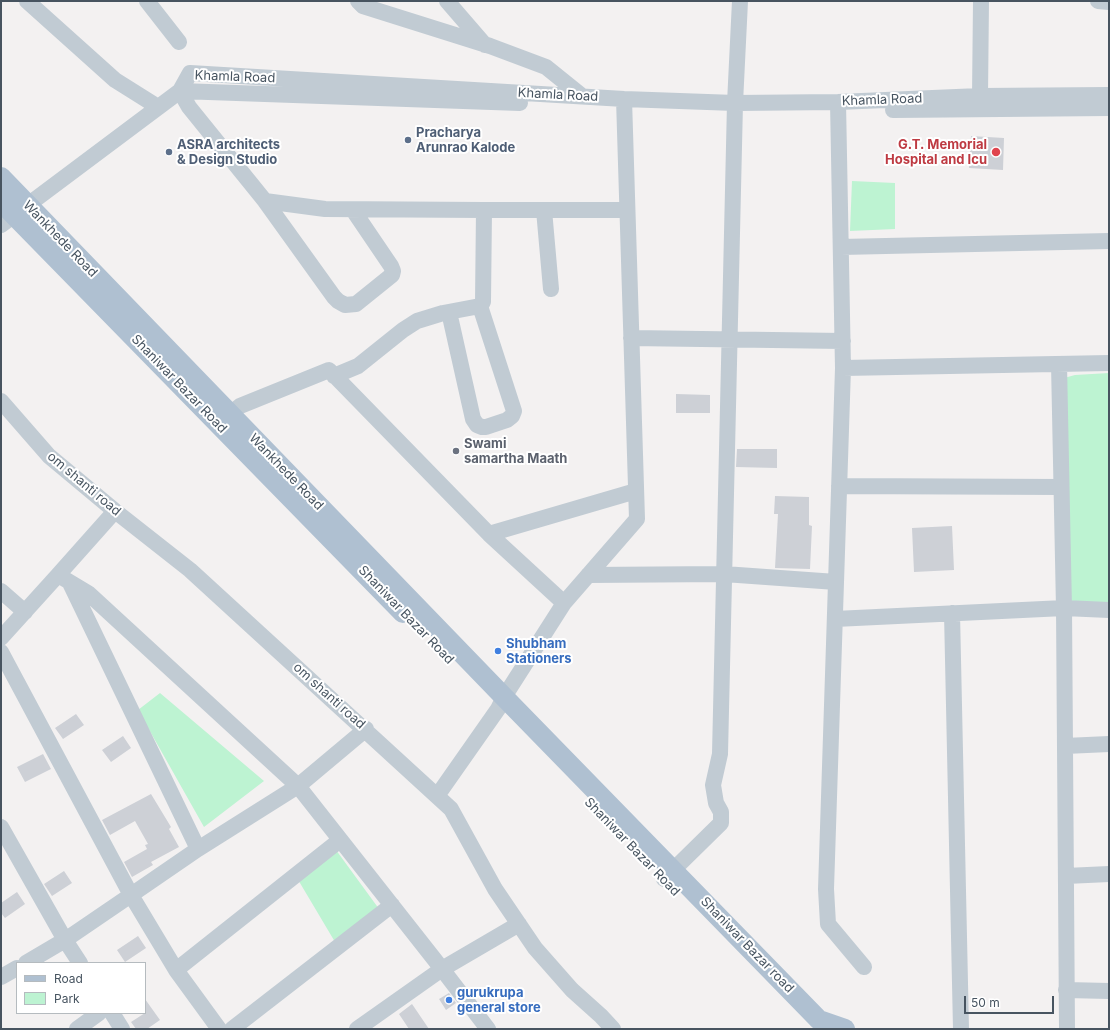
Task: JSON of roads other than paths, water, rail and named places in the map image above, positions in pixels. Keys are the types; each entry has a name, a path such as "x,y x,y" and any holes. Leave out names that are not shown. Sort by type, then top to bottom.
{"main road":[{"name":"Wankhede Road","path":"1,177 11,212 230,414 501,703"},
{"name":"Shaniwar Bazar Road","path":"11,212 501,703"},
{"name":"Shaniwar Bazar road","path":"501,703 669,875 819,1020 845,1029"},
{"name":"Shaniwar Bazar Road","path":"669,875 810,1029"}],"street":[{"path":"27,1 115,80 158,107"},
{"path":"147,1 179,42"},
{"path":"358,1 363,6 485,45 546,67 582,96"},
{"path":"447,1 485,45"},
{"path":"669,875 721,823 721,812 716,803 713,785 720,754 735,106 740,1"},
{"path":"980,96 981,1"},
{"path":"1098,1 1109,2"},
{"name":"Khamla Road","path":"624,102 582,96 190,73 180,91 412,100 624,102 735,106 1109,108"},
{"path":"11,212 180,91 189,106 265,201 334,297 338,301 345,304 356,304 392,275 393,271 353,210"},
{"name":"Khamla Road","path":"838,106 980,96 1109,95"},
{"path":"438,796 501,703 564,603 637,519 624,102"},
{"path":"838,106 843,368 826,889 828,924 864,967"},
{"path":"265,201 325,209 353,210 627,210"},
{"path":"449,312 473,419 477,425 482,428 507,420 512,416 514,411 481,304 484,210"},
{"path":"544,210 551,288"},
{"path":"841,247 1109,241"},
{"path":"334,376 358,366 403,330 417,321 481,304"},
{"path":"481,304 489,315 519,411"},
{"path":"631,338 843,341"},
{"path":"1059,364 1064,608 1067,1028"},
{"path":"843,368 1109,364"},
{"path":"230,414 240,406 329,370 489,534 564,603"},
{"name":"om shanti road","path":"1,401 49,456 115,511 190,570 451,808 495,889 535,948 572,990 613,1029"},
{"path":"839,486 1061,487"},
{"path":"489,534 636,491"},
{"path":"1,638 25,612 64,579 115,511"},
{"path":"588,575 724,574 836,582"},
{"path":"64,579 88,593 298,786 488,1029"},
{"path":"64,579 198,849"},
{"path":"1,591 25,612"},
{"path":"835,619 1064,608 1109,610"},
{"path":"952,614 961,1029"},
{"path":"1,652 131,895 176,970 219,1029"},
{"path":"28,962 65,940 198,849 298,786 366,729"},
{"path":"1065,746 1109,744"},
{"path":"1,827 65,940 79,962"},
{"path":"176,970 340,840"},
{"path":"1066,876 1109,874"},
{"path":"232,1029 392,905"},
{"path":"357,1029 442,969 519,924"},
{"path":"1,977 16,969"},
{"path":"1066,990 1109,991"},
{"path":"77,1029 99,1014"},
{"path":"113,1014 122,1029"}],"place":[{"name":"Pracharya Arunrao Kalode","path":"408,140"},
{"name":"ASRA architects & Design Studio","path":"169,152"},
{"name":"G.T. Memorial Hospital and Icu","path":"996,152"},
{"name":"Swami samartha Maath","path":"456,451"},
{"name":"Shubham Stationers","path":"498,651"},
{"name":"gurukrupa general store","path":"449,1000"}]}
